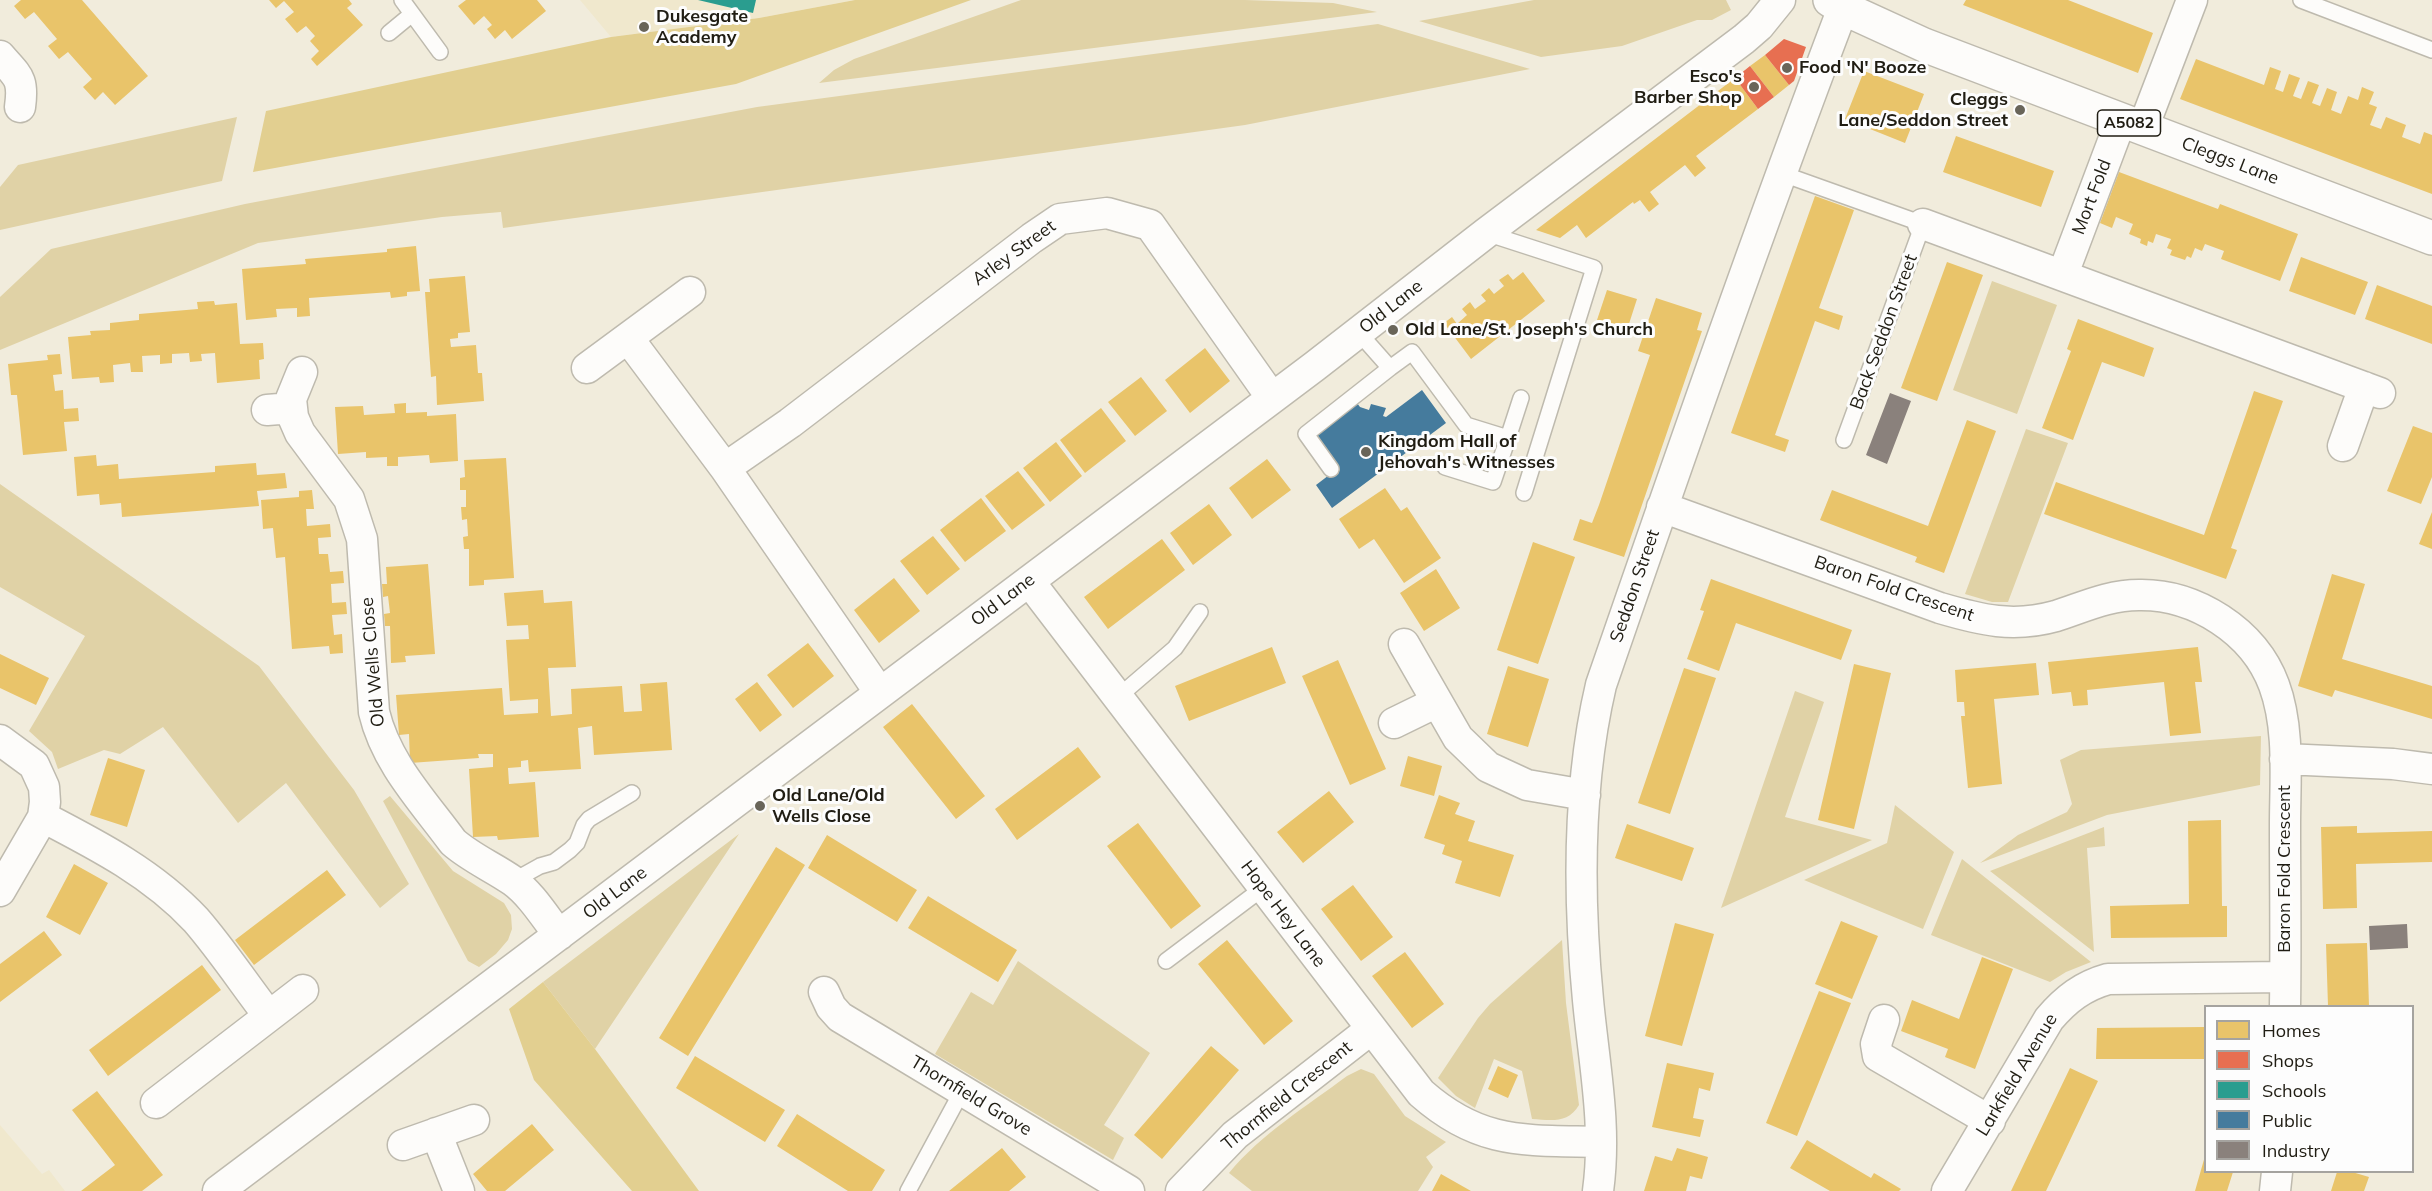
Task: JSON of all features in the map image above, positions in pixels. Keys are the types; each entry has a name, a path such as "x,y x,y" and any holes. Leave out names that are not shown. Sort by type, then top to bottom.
{"main road":[{"name":"Cleggs Lane","path":"1836,4 1924,45 2432,238"}],"street":[{"name":"Old Lane","path":"218,1191 1359,333 1486,233 1744,39 1759,26 1780,0"},
{"name":"Mort Fold","path":"2063,274 2192,0"},
{"name":"Seddon Street","path":"1598,1191 1601,1106 1585,964 1581,870 1592,726 1601,686 1780,173 1836,4"},
{"path":"0,56 21,81 20,107"},
{"name":"Arley Street","path":"725,468 790,423 1032,238 1060,219 1095,214 1107,213 1150,225 1272,398"},
{"path":"1923,224 2372,390 2343,446"},
{"path":"587,368 690,292"},
{"path":"628,338 725,468 880,693"},
{"name":"Old Wells Close","path":"302,372 291,399 279,409 293,417 300,433 342,487 355,513 365,562 374,712 388,753 453,842 465,853 513,881 524,891 559,935"},
{"name":"Baron Fold Crescent","path":"1662,507 1940,608 1981,620 2007,623 2033,621 2097,600 2125,595 2153,594 2178,599 2203,609 2229,626 2263,662 2274,686 2281,711 2285,759 2285,1005"},
{"name":"Hope Hey Lane","path":"1029,581 1370,1030 1421,1093 1462,1124 1486,1134 1522,1140 1601,1142"},
{"path":"1404,644 1458,738 1488,767 1527,784 1585,795"},
{"path":"1394,723 1437,702"},
{"path":"0,740 34,765 44,787 44,817 0,891"},
{"path":"2285,759 2393,764 2432,770"},
{"path":"44,817 110,852 142,872 168,893 196,921 268,1016"},
{"name":"Larkfield Avenue","path":"1947,1191 2049,1019 2062,1003 2091,984 2108,979 2285,977"},
{"path":"156,1103 303,990"},
{"name":"Thornfield Grove","path":"824,992 831,1007 840,1017 1129,1191"},
{"path":"1884,1020 1876,1044 1878,1056 1990,1121"},
{"name":"Thornfield Crescent","path":"1182,1191 1235,1135 1370,1030"},
{"path":"403,1145 474,1120"},
{"path":"436,1133 459,1191"},
{"path":"2275,1191 2277,1173"}],"lane":[{"path":"402,0 440,52"},
{"path":"2301,0 2432,50"},
{"path":"389,33 411,14"},
{"path":"1780,173 1923,224"},
{"name":"Back Seddon Street","path":"1844,440 1923,224"},
{"path":"1486,233 1594,268 1524,493"},
{"path":"1359,333 1390,368"},
{"path":"1331,469 1306,434 1412,352 1466,425 1508,438"},
{"path":"1445,467 1493,482 1521,398"},
{"path":"1118,697 1175,648 1200,612"},
{"path":"513,881 540,866 554,862 577,843 589,819 632,793"},
{"path":"1166,961 1263,888"},
{"path":"908,1191 962,1091"}],"shaded area":[{"name":"Dukesgate Academy","path":"580,0 855,0 759,18 611,37"},
{"path":"855,0 971,0 736,84 253,172 266,111 611,37 759,18"},
{"path":"1021,0 1245,0 1333,3 1377,12 819,83 834,70 854,59"},
{"path":"1534,0 1726,0 1731,10 1712,20 1697,20 1622,46 1541,57 1419,21"},
{"path":"1378,24 1530,69 1245,125 503,228 501,212 442,217 258,243 0,350 0,297 51,249 245,204 757,107"},
{"path":"237,117 222,181 0,230 0,187 18,165"},
{"path":"1992,281 2057,305 2017,414 1953,390"},
{"path":"2026,429 2068,443 2008,602 1992,602 1965,594"},
{"path":"0,484 259,666 354,790 409,884 380,908 286,783 238,823 163,727 120,754 104,750 58,769 52,752 29,731 85,636 0,587"},
{"path":"1795,691 1824,702 1785,817 1872,840 1721,908"},
{"path":"2261,736 2260,785 2107,815 1980,863 2018,835 2067,812 2072,804 2060,760 2081,750"},
{"path":"390,796 453,871 504,903 511,915 512,929 508,940 496,954 479,967 468,961 383,801"},
{"path":"1895,805 1954,852 1923,929 1804,880 1887,843"},
{"path":"2104,827 2105,846 2087,848 2094,952 1990,871"},
{"path":"739,834 595,1049 543,982"},
{"path":"1962,859 2091,962 2066,972 2050,982 1931,935"},
{"path":"1562,940 1566,1003 1579,1105 1570,1115 1558,1120 1532,1119 1522,1071 1494,1059 1475,1108 1456,1096 1438,1078 1490,1004"},
{"path":"1018,961 1150,1053 1104,1125 1124,1138 1113,1160 935,1054 971,992 993,1005"},
{"path":"543,982 699,1191 632,1191 534,1080 509,1009"},
{"path":"1361,1069 1374,1074 1405,1116 1446,1142 1426,1157 1433,1167 1418,1191 1252,1191 1229,1173 1255,1146 1285,1121 1347,1076"},
{"path":"0,1125 42,1174 49,1170 65,1191 0,1191"}],"building: Homes":[{"path":"21,0 82,0 148,76 115,105 103,92 95,100 83,87 92,79 68,52 59,59 48,46 57,39 34,12 25,19 14,6"},
{"path":"269,0 349,0 352,4 347,8 363,25 317,66 311,59 319,51 310,41 315,36 306,26 297,33 285,19 294,12 284,1 276,8"},
{"path":"466,0 537,0 546,11 512,39 505,30 495,39 487,29 492,25 484,16 474,25 458,6"},
{"path":"1966,0 2068,0 2153,33 2138,73 1963,5"},
{"path":"1765,55 1789,85 1774,97 1750,66"},
{"path":"2196,59 2264,85 2270,67 2281,71 2275,89 2283,92 2289,74 2300,78 2293,96 2301,99 2308,81 2319,85 2312,103 2320,106 2327,88 2337,92 2331,110 2341,114 2348,96 2358,100 2362,87 2374,92 2369,104 2377,107 2370,125 2381,129 2386,117 2406,125 2402,137 2420,144 2424,132 2432,135 2432,194 2180,99"},
{"path":"1864,71 1924,94 1905,143 1845,119"},
{"path":"1735,78 1758,109 1696,156 1706,168 1695,177 1685,165 1650,192 1659,204 1649,212 1640,200 1634,204 1633,202 1586,238 1577,225 1560,238 1536,230"},
{"path":"1956,136 2054,171 2041,207 1943,172"},
{"path":"2119,172 2218,209 2220,204 2298,234 2280,281 2221,259 2224,251 2205,244 2202,251 2195,248 2191,258 2187,256 2185,260 2170,255 2172,250 2167,248 2171,239 2156,234 2153,243 2148,241 2147,246 2140,243 2141,239 2129,234 2133,224 2116,217 2112,228 2100,223"},
{"path":"1815,196 1854,210 1819,308 1843,316 1839,330 1815,321 1775,435 1789,440 1785,452 1731,433"},
{"path":"416,246 420,291 407,292 407,296 391,298 390,292 309,298 310,316 297,317 297,308 276,309 277,317 246,320 242,269 306,264 305,259 387,252 387,249"},
{"path":"2301,257 2368,282 2355,315 2289,291"},
{"path":"1947,262 1983,275 1937,401 1901,388"},
{"path":"1523,272 1545,301 1471,359 1444,323 1452,317 1457,324 1467,315 1462,309 1470,302 1475,309 1486,301 1481,295 1489,288 1494,294 1504,286 1499,280 1508,274 1513,280"},
{"path":"465,276 470,332 458,333 458,338 450,339 451,347 476,345 478,373 482,373 484,401 437,405 436,376 431,377 425,292 430,292 429,279"},
{"path":"2377,285 2432,306 2432,344 2365,319"},
{"path":"1607,290 1637,299 1627,330 1597,320"},
{"path":"1656,298 1702,313 1697,330 1702,331 1624,557 1573,540 1580,519 1592,523 1599,505 1650,355 1638,351"},
{"path":"214,301 215,305 237,303 240,344 263,343 264,359 259,360 260,379 217,383 215,353 201,354 202,361 190,362 189,353 172,354 172,363 160,364 160,355 142,356 143,372 131,372 130,363 113,365 114,382 100,383 99,377 72,379 68,337 91,335 90,331 110,330 110,323 139,320 139,314 198,309 197,302"},
{"path":"2078,319 2154,348 2144,377 2102,362 2073,440 2042,428 2071,351 2067,349"},
{"path":"1205,348 1230,381 1190,413 1165,380"},
{"path":"60,354 62,374 53,375 55,391 63,390 64,409 78,408 79,421 64,422 67,451 23,455 17,395 11,395 8,364 48,360 47,355"},
{"path":"1141,377 1167,411 1135,436 1108,402"},
{"path":"2254,391 2283,401 2231,548 2237,550 2226,579 2044,514 2056,482 2204,535"},
{"path":"406,403 406,413 427,412 427,416 456,414 458,461 430,463 429,455 398,457 398,466 387,466 387,457 366,458 366,452 338,454 335,407 363,406 364,415 395,413 394,404"},
{"path":"1101,408 1126,441 1085,473 1060,440"},
{"path":"1967,420 1996,431 1944,573 1915,562 1917,557 1820,520 1832,490 1928,526"},
{"path":"2413,426 2432,433 2432,477 2421,504 2387,491"},
{"path":"1056,442 1082,476 1050,502 1023,468"},
{"path":"96,455 97,466 118,464 119,479 215,472 215,466 256,463 257,475 285,473 287,488 257,491 259,506 122,517 121,503 100,505 99,494 77,496 74,457"},
{"path":"506,458 514,578 484,580 484,585 469,586 469,549 464,549 463,537 468,536 467,519 462,520 461,507 466,507 466,490 460,490 460,478 465,477 464,460"},
{"path":"1267,459 1291,490 1252,519 1229,488"},
{"path":"1018,471 1045,505 1012,530 985,496"},
{"path":"1385,488 1401,511 1407,507 1441,558 1404,583 1374,539 1359,549 1339,519"},
{"path":"312,490 314,509 306,509 307,526 330,524 331,537 318,538 319,554 328,554 330,572 343,571 344,583 331,584 332,603 346,602 347,614 332,615 334,635 342,634 343,653 330,654 329,646 292,649 285,557 276,558 273,528 263,529 261,500 299,497 299,491"},
{"path":"981,498 1006,531 965,562 940,530"},
{"path":"1209,504 1232,535 1193,565 1170,533"},
{"path":"2432,512 2432,549 2419,544"},
{"path":"933,536 960,569 927,595 900,561"},
{"path":"1162,539 1185,570 1108,629 1084,597"},
{"path":"1533,542 1575,557 1538,664 1497,650"},
{"path":"428,564 435,654 405,656 406,662 391,663 390,626 385,626 384,614 390,613 388,596 383,597 382,584 387,584 386,567"},
{"path":"1436,569 1460,608 1424,631 1400,593"},
{"path":"2332,574 2365,584 2342,659 2432,686 2432,719 2335,690 2332,697 2298,686"},
{"path":"894,578 920,611 879,643 854,610"},
{"path":"1711,579 1852,630 1841,660 1736,623 1719,671 1687,659 1704,611 1700,610"},
{"path":"543,590 544,603 572,601 576,667 548,668 551,716 572,714 571,689 622,686 624,712 642,711 640,684 667,682 672,750 594,755 592,726 578,728 581,769 529,772 528,760 521,761 521,767 508,768 509,784 535,782 539,837 498,840 497,836 473,837 469,769 493,767 493,754 478,754 479,758 410,763 409,734 399,735 396,695 502,688 504,715 538,713 538,699 510,701 506,640 529,639 528,625 507,626 504,593"},
{"path":"808,643 834,676 793,708 767,675"},
{"path":"1272,647 1286,683 1189,721 1175,686"},
{"path":"2198,647 2202,682 2195,682 2201,733 2170,736 2164,682 2087,690 2088,705 2073,706 2071,692 2052,694 2048,662"},
{"path":"0,654 49,678 36,705 0,688"},
{"path":"1338,660 1386,769 1350,785 1302,676"},
{"path":"2036,663 2039,695 1994,699 2002,784 1968,788 1961,716 1965,716 1964,702 1957,702 1955,670"},
{"path":"1854,664 1891,673 1854,829 1818,820"},
{"path":"1508,666 1549,679 1528,747 1487,734"},
{"path":"1684,668 1716,678 1670,814 1638,803"},
{"path":"757,682 782,715 760,732 735,699"},
{"path":"912,704 985,796 956,819 883,727"},
{"path":"1078,747 1101,777 1017,840 995,809"},
{"path":"1408,756 1442,766 1434,796 1400,786"},
{"path":"108,758 145,770 127,827 90,815"},
{"path":"1329,791 1354,822 1303,863 1277,832"},
{"path":"1439,795 1460,803 1455,814 1475,821 1468,841 1514,855 1500,897 1455,883 1462,861 1442,854 1445,845 1424,838"},
{"path":"2221,820 2222,906 2227,906 2227,937 2111,938 2110,906 2189,904 2188,821"},
{"path":"1138,823 1201,906 1171,929 1107,846"},
{"path":"1627,824 1694,848 1682,881 1615,858"},
{"path":"2357,826 2357,833 2432,831 2432,862 2356,864 2357,908 2323,909 2321,827"},
{"path":"827,835 917,890 897,922 808,868"},
{"path":"776,847 805,865 688,1056 659,1038"},
{"path":"74,864 108,883 80,935 46,917"},
{"path":"327,870 346,895 254,965 235,940"},
{"path":"1353,885 1393,937 1361,961 1321,909"},
{"path":"928,896 1017,950 998,982 908,928"},
{"path":"1841,921 1878,936 1852,999 1815,984"},
{"path":"1675,923 1714,934 1682,1046 1645,1036"},
{"path":"44,931 62,955 0,1002 0,964"},
{"path":"1227,940 1293,1021 1264,1045 1198,964"},
{"path":"2367,943 2369,1005 2328,1005 2326,944"},
{"path":"1405,952 1444,1004 1412,1028 1372,976"},
{"path":"1982,957 2013,969 1975,1069 1945,1057 1948,1049 1901,1031 1912,1000 1959,1019"},
{"path":"202,965 221,990 108,1076 89,1050"},
{"path":"1819,991 1851,1003 1797,1136 1766,1123"},
{"path":"2204,1027 2204,1059 2096,1059 2097,1028"},
{"path":"1211,1046 1239,1070 1162,1159 1134,1135"},
{"path":"695,1056 785,1110 765,1142 676,1088"},
{"path":"1667,1063 1714,1073 1710,1091 1699,1088 1693,1118 1704,1120 1700,1137 1652,1127"},
{"path":"1498,1066 1518,1075 1508,1098 1488,1089"},
{"path":"2070,1068 2098,1081 2046,1191 2011,1191"},
{"path":"97,1091 163,1175 142,1191 81,1191 115,1165 72,1110"},
{"path":"797,1114 885,1170 872,1191 848,1191 777,1146"},
{"path":"532,1124 554,1150 505,1191 487,1191 473,1174"},
{"path":"1807,1140 1871,1178 1874,1173 1901,1189 1899,1191 1830,1191 1790,1168"},
{"path":"1002,1148 1026,1177 1009,1191 949,1191"},
{"path":"1677,1148 1708,1157 1702,1179 1690,1176 1686,1191 1644,1191 1655,1156 1672,1161"},
{"path":"2204,1160 2204,1173 2233,1173 2227,1191 2195,1191"},
{"path":"2337,1173 2355,1173 2369,1177 2364,1191 2331,1191"},
{"path":"1441,1174 1471,1191 1432,1191"}],"building: Shops":[{"name":"Food 'N' Booze","path":"1784,39 1806,47 1794,81 1789,85 1765,55"},
{"name":"Esco's Barber Shop","path":"1750,66 1774,97 1758,109 1735,78"}],"building: Schools":[{"path":"698,0 756,0 753,13"}],"building: Public":[{"name":"Kingdom Hall of Jehovah's Witnesses","path":"1422,390 1446,423 1332,508 1316,485 1337,469 1313,436 1357,403 1360,407 1369,410 1371,404 1386,408 1383,416 1386,417"}],"building: Industry":[{"path":"1890,393 1911,401 1887,464 1866,455"},
{"path":"2407,924 2408,948 2370,950 2369,926"}],"place":[{"name":"Dukesgate Academy","path":"644,27"},
{"name":"Food 'N' Booze","path":"1787,68"},
{"name":"Esco's Barber Shop","path":"1754,87"},
{"name":"Cleggs Lane/Seddon Street","path":"2020,110"},
{"name":"Old Lane/St. Joseph's Church","path":"1393,330"},
{"name":"Kingdom Hall of Jehovah's Witnesses","path":"1366,452"},
{"name":"Old Lane/Old Wells Close","path":"760,806"}]}
